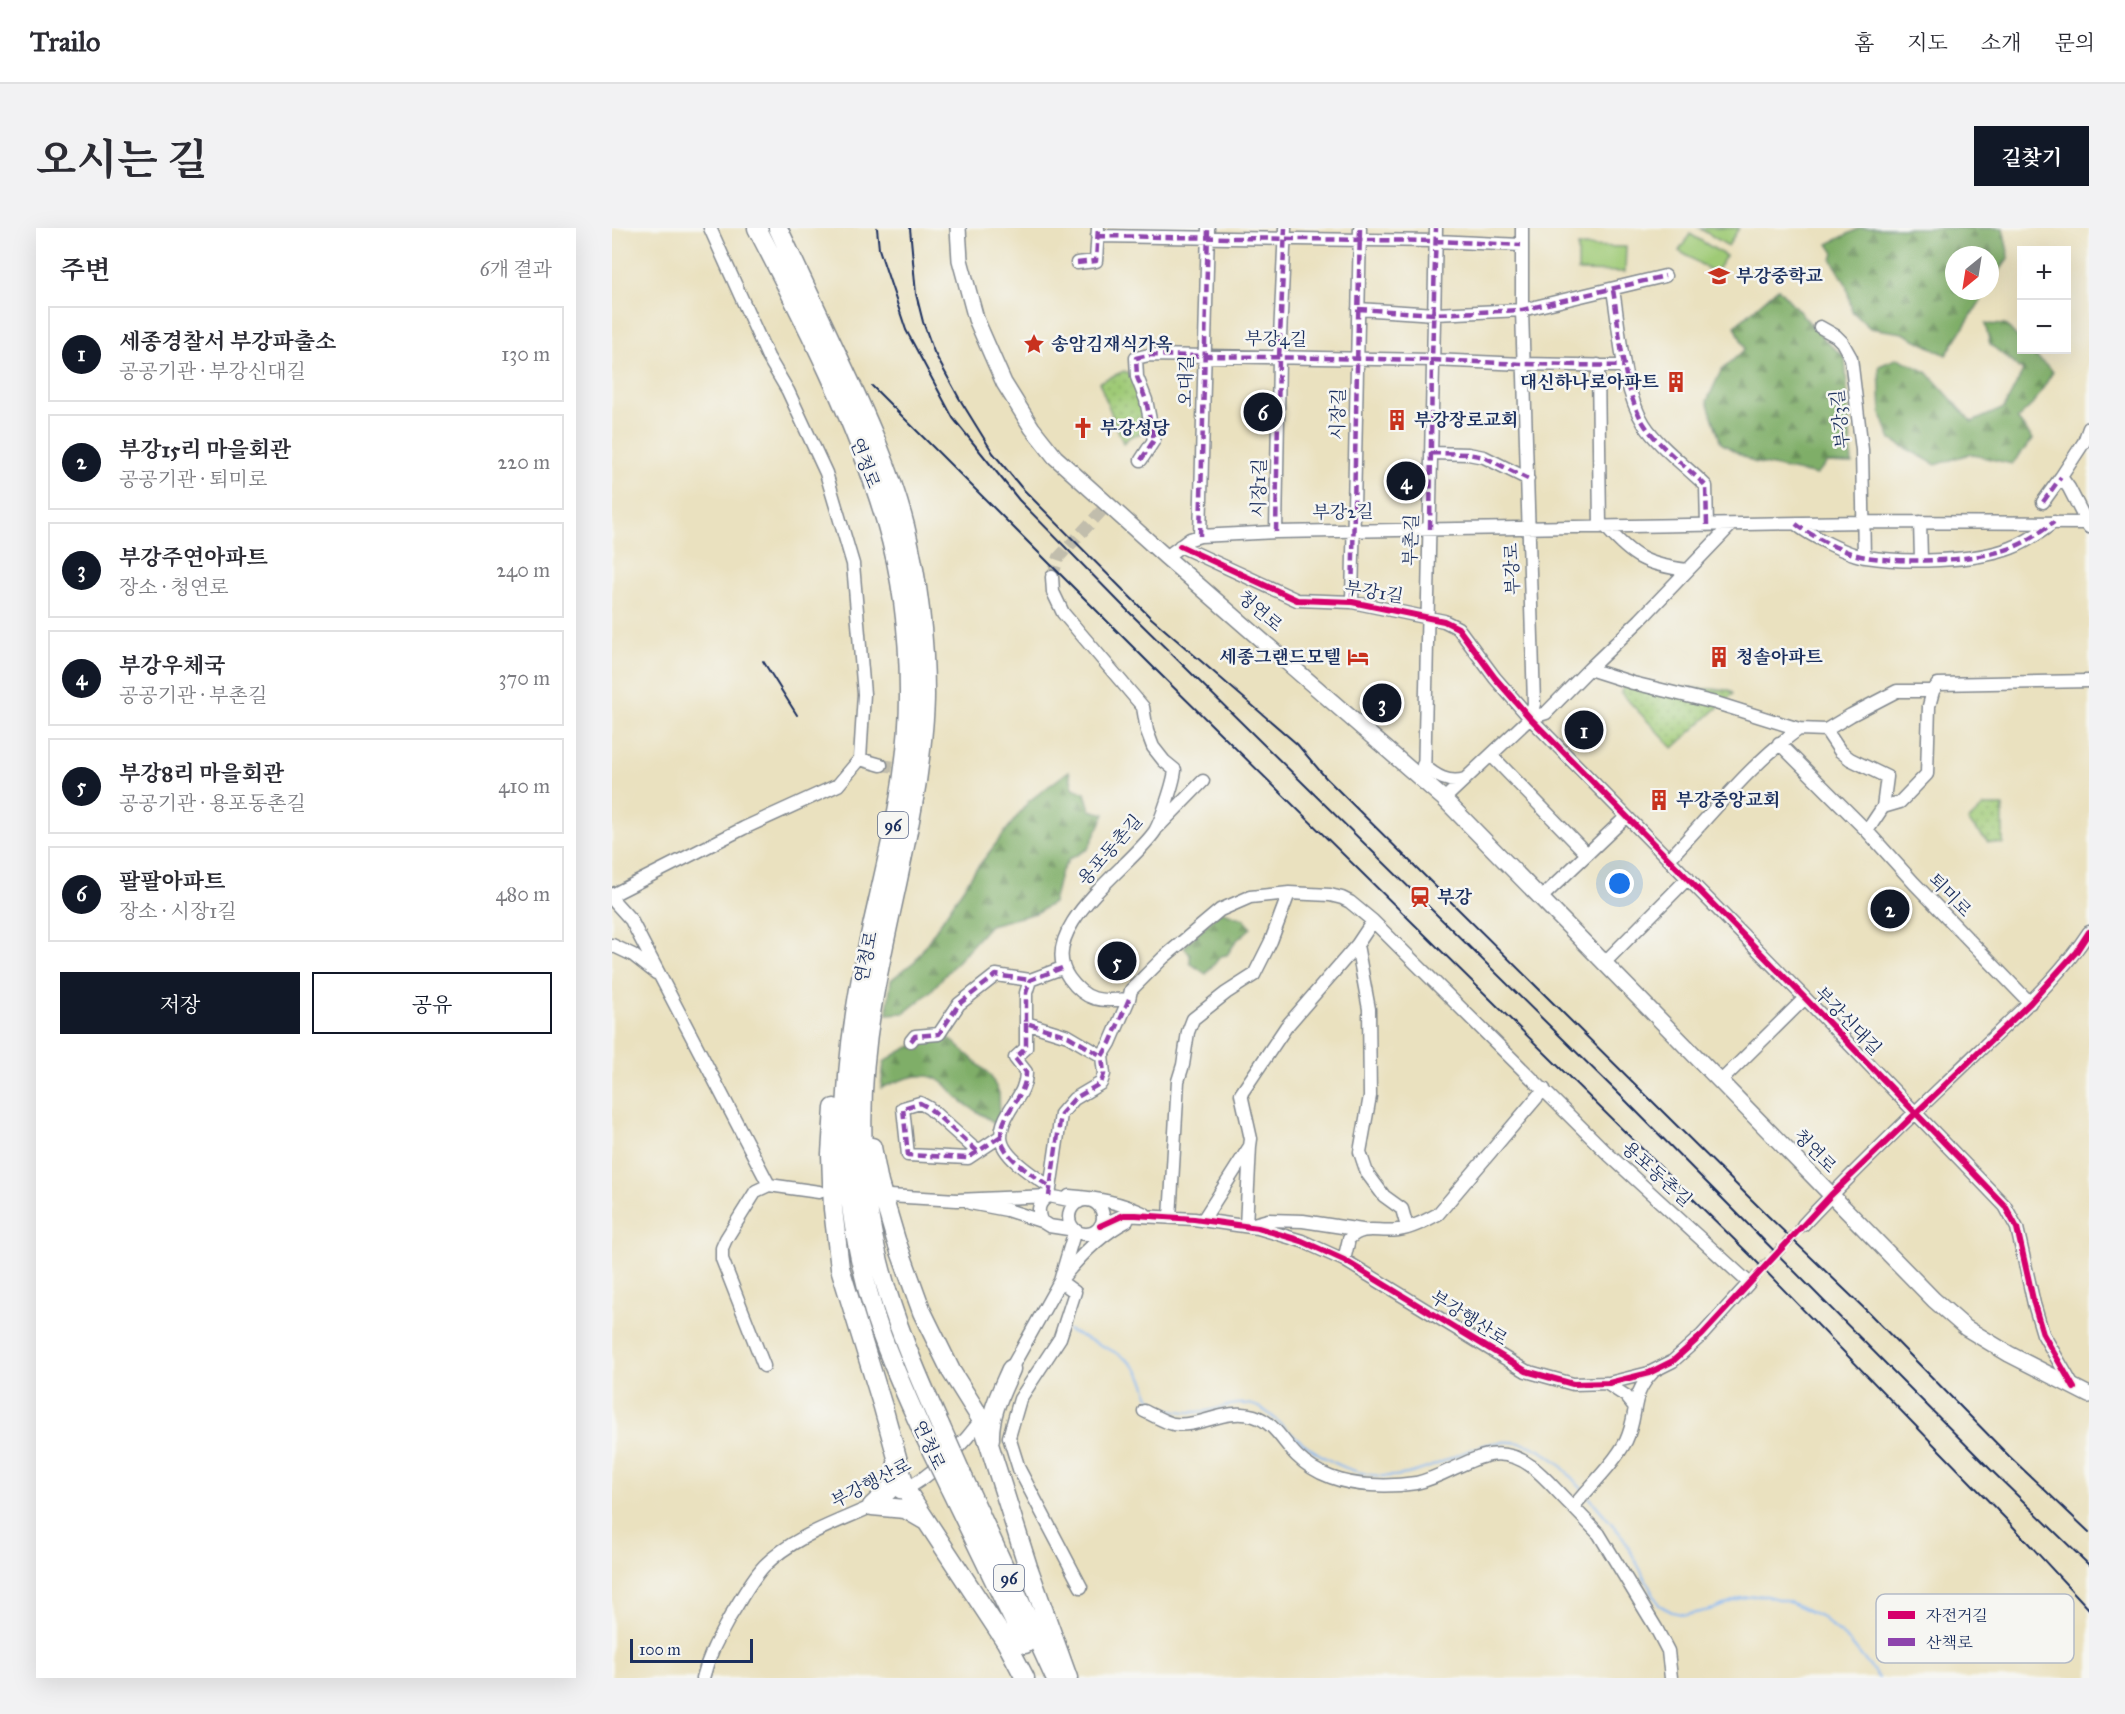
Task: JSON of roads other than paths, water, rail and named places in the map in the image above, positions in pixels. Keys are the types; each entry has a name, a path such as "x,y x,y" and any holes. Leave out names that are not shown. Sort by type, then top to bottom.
{"highway":[{"name":"연청로","path":"757,228 798,308 850,421 887,525 903,603 909,692 906,752 892,835 854,1013 846,1095 845,1159 861,1264 877,1320 900,1382 924,1435 956,1483 1055,1678"},
{"name":"연청로","path":"778,228 867,418 889,476 904,525 916,584 922,634 925,695 921,753 908,838 867,1039 863,1160 869,1216 894,1313 918,1377 940,1425 956,1483 1041,1678"},
{"path":"872,1008 872,1145 879,1183 896,1240 922,1312 959,1383 981,1419 1068,1678"},
{"path":"854,1013 836,1093 831,1154 833,1209 840,1268 906,1490 1006,1642 1025,1678"},
{"path":"959,1383 969,1393 987,1394 1011,1369"},
{"path":"991,1453 990,1429 995,1407 1011,1369"},
{"path":"872,1506 893,1486 898,1459"},
{"path":"872,1506 905,1509 926,1521"}],"main road":[{"name":"청연로","path":"958,228 960,260 976,319 1004,383 1032,428 1055,457 1166,557 1444,798 1912,1278 1966,1328 2008,1354 2089,1395"}],"street":[{"path":"710,228 768,357 788,391 817,452 826,473 847,546 852,564 864,694 860,759 838,785 744,828 612,897 631,920 769,1185"},
{"name":"시장길","path":"1352,602 1360,228"},
{"name":"부촌길","path":"1424,782 1436,228"},
{"name":"부강로","path":"1521,228 1534,704 1530,718"},
{"path":"1077,263 1096,261 1097,232 1285,233 1359,241 1436,241 1521,245"},
{"name":"오대길","path":"1200,536 1207,232"},
{"name":"시장1길","path":"1276,532 1279,358 1285,233"},
{"path":"1358,309 1435,314 1522,310 1665,276"},
{"path":"1613,290 1624,366 1635,405 1644,424 1653,435 1706,486 1707,525"},
{"name":"부강3길","path":"1820,327 1836,336 1851,358 1862,450 1864,557"},
{"name":"부강4길","path":"1141,460 1154,440 1146,400 1137,377 1137,358 1149,355 1205,355 1524,364"},
{"path":"1524,364 1624,366"},
{"path":"1598,365 1603,527 1628,551 1644,560 1662,567 1688,570"},
{"path":"2043,502 2084,442 2089,428"},
{"path":"1431,453 1484,457 1528,479"},
{"path":"2061,477 2088,525"},
{"path":"1528,528 1864,522 2054,522 2088,525"},
{"path":"1920,522 1921,560"},
{"path":"1796,524 1807,534 1864,557 1921,560 1991,555 2013,548 2054,522"},
{"path":"1444,798 1530,718 1546,713 1731,525"},
{"name":"부강2길","path":"1166,557 1190,539 1200,536 1353,530 1528,528"},
{"name":"부강1길","path":"1180,546 1298,600 1352,602 1427,617 1458,628 1495,678 1530,718"},
{"name":"용포동촌길","path":"1052,577 1053,592 1063,613 1143,707 1147,731 1154,747 1164,761 1175,770 1174,782 1155,830 1102,886 1072,922 1063,941 1062,968"},
{"path":"1589,669 1633,683 1716,703 1799,729 1826,730 1851,714 1897,691 1933,691"},
{"path":"1883,807 1899,802 1927,774 1929,706 1933,691 1938,684 2089,681"},
{"name":"부강신대길","path":"1530,718 2005,1206 2018,1228 2034,1304 2043,1334 2074,1388"},
{"path":"1669,859 1779,743 1799,729"},
{"path":"1779,743 1867,831 1883,807 1887,777 1845,755 1826,730"},
{"path":"1491,755 1587,854"},
{"path":"860,759 881,765"},
{"path":"1423,765 1444,779 1456,781 1465,779"},
{"path":"1155,830 1203,781"},
{"path":"1541,898 1626,817"},
{"name":"퇴미로","path":"1867,831 2030,1003"},
{"path":"1604,963 1688,878"},
{"path":"1170,1218 1178,1081 1188,1032 1193,1019 1254,975 1271,941 1289,893"},
{"name":"용포동촌길","path":"1049,1191 1062,1114 1074,1099 1101,1083 1104,1074 1102,1056 1131,990 1163,958 1220,909 1251,897 1289,893 1330,895 1350,902 1373,921 1608,1154 1749,1283"},
{"path":"1373,921 1357,945 1286,1027 1241,1094 1251,1139 1246,1226 1268,1220 1303,1221 1362,1230 1398,1231 1438,1214 1544,1089"},
{"path":"1803,1225 2030,1003 2076,952 2089,932"},
{"path":"612,945 633,955 659,975"},
{"path":"1357,945 1369,1009 1370,1096 1360,1152 1367,1173 1384,1196 1401,1209 1407,1227"},
{"path":"911,1041 915,1036 939,1034 959,1004 996,975 1030,980 1062,968 1087,997 1108,1000 1129,999"},
{"path":"1030,980 1026,993 1026,1048 1015,1058 1026,1072 1026,1077 1023,1091 1003,1124 1002,1144 1017,1162 1049,1191 1079,1202 1088,1200 1149,1215"},
{"path":"1720,1082 1805,998"},
{"path":"1026,1023 1068,1036 1102,1056"},
{"path":"977,1152 929,1108 920,1103 903,1108 908,1155 968,1158 977,1152 1001,1136"},
{"path":"1203,1220 1250,1146"},
{"path":"764,1366 722,1258 722,1248 756,1191 769,1185 819,1192"},
{"path":"1041,1221 1039,1206 1049,1191"},
{"path":"957,1200 1049,1191 1125,1204 1149,1215"},
{"path":"889,1196 957,1200 1007,1210 1055,1227 1084,1234 1124,1215 1149,1215"},
{"name":"부강행산로","path":"703,1678 710,1653 740,1601 765,1565 798,1541 826,1526 906,1490 956,1448 981,1419 1061,1277 1075,1230 1070,1222 1070,1212 1079,1202"},
{"path":"1061,1277 1097,1229 1102,1212 1097,1204"},
{"path":"1061,1277 1114,1228 1127,1221 1149,1215"},
{"name":"부강행산로","path":"1149,1215 1258,1228 1302,1241 1344,1260 1526,1371 1573,1384 1606,1383 1654,1371 1673,1361 1695,1342 1749,1283"},
{"name":"부강행산로","path":"1055,1227 1064,1232 1067,1242 1061,1277"},
{"path":"1344,1260 1348,1239 1362,1230"},
{"path":"1061,1277 1075,1292 1060,1338 1020,1399 1009,1437 1019,1469 1081,1587"},
{"path":"1574,1505 1622,1446 1634,1422 1634,1406 1642,1383 1654,1371"},
{"path":"1606,1383 1626,1396 1634,1406"},
{"path":"1144,1411 1173,1424 1191,1423 1225,1414 1254,1416 1272,1426 1298,1457 1327,1477 1370,1485 1416,1483 1496,1453 1511,1455 1531,1466 1574,1505 1599,1534 1668,1651 1671,1678"}],"waterway":[{"path":"1068,1330 1105,1347 1128,1361 1144,1381 1148,1395 1161,1407 1196,1412 1236,1404 1253,1405 1270,1415 1321,1455 1355,1471 1380,1476 1403,1475 1485,1445 1505,1442 1526,1444 1553,1458 1583,1490"},
{"path":"1589,1497 1623,1537 1659,1605 1672,1612 1686,1615 1714,1609 1740,1598 1763,1595 1792,1603 1820,1616 1850,1642 1879,1678"}],"tunnel":[{"path":"1052,577 1059,557 1108,504"},
{"path":"881,765 911,769"},
{"path":"1749,1283 1803,1225"}],"railway":[{"path":"877,228 879,249 906,330 953,418 1019,500 1127,610 1623,1098 1990,1469 2089,1565"},
{"path":"910,228 916,294 934,352 993,453 1021,487 1150,617 1297,744 1326,778 1868,1312 2009,1456 2089,1532"},
{"path":"872,386 1156,670 1751,1256 2006,1519 2089,1609"},
{"path":"763,661 797,715"}],"place":[{"name":"부강중학교","path":"1719,276"},
{"name":"송암김재식가옥","path":"1034,344"},
{"name":"대신하나로아파트","path":"1676,382"},
{"name":"팔팔아파트","path":"1263,412"},
{"name":"부강장로교회","path":"1397,420"},
{"name":"부강성당","path":"1083,428"},
{"name":"부강우체국","path":"1406,481"},
{"name":"세종그랜드모텔","path":"1358,657"},
{"name":"청솔아파트","path":"1719,657"},
{"name":"부강주연아파트","path":"1382,703"},
{"name":"세종경찰서 부강파출소","path":"1584,730"},
{"name":"부강중앙교회","path":"1659,800"},
{"name":"부강","path":"1420,897"},
{"name":"부강15리 마을회관","path":"1890,909"},
{"name":"부강8리 마을회관","path":"1117,961"}]}
